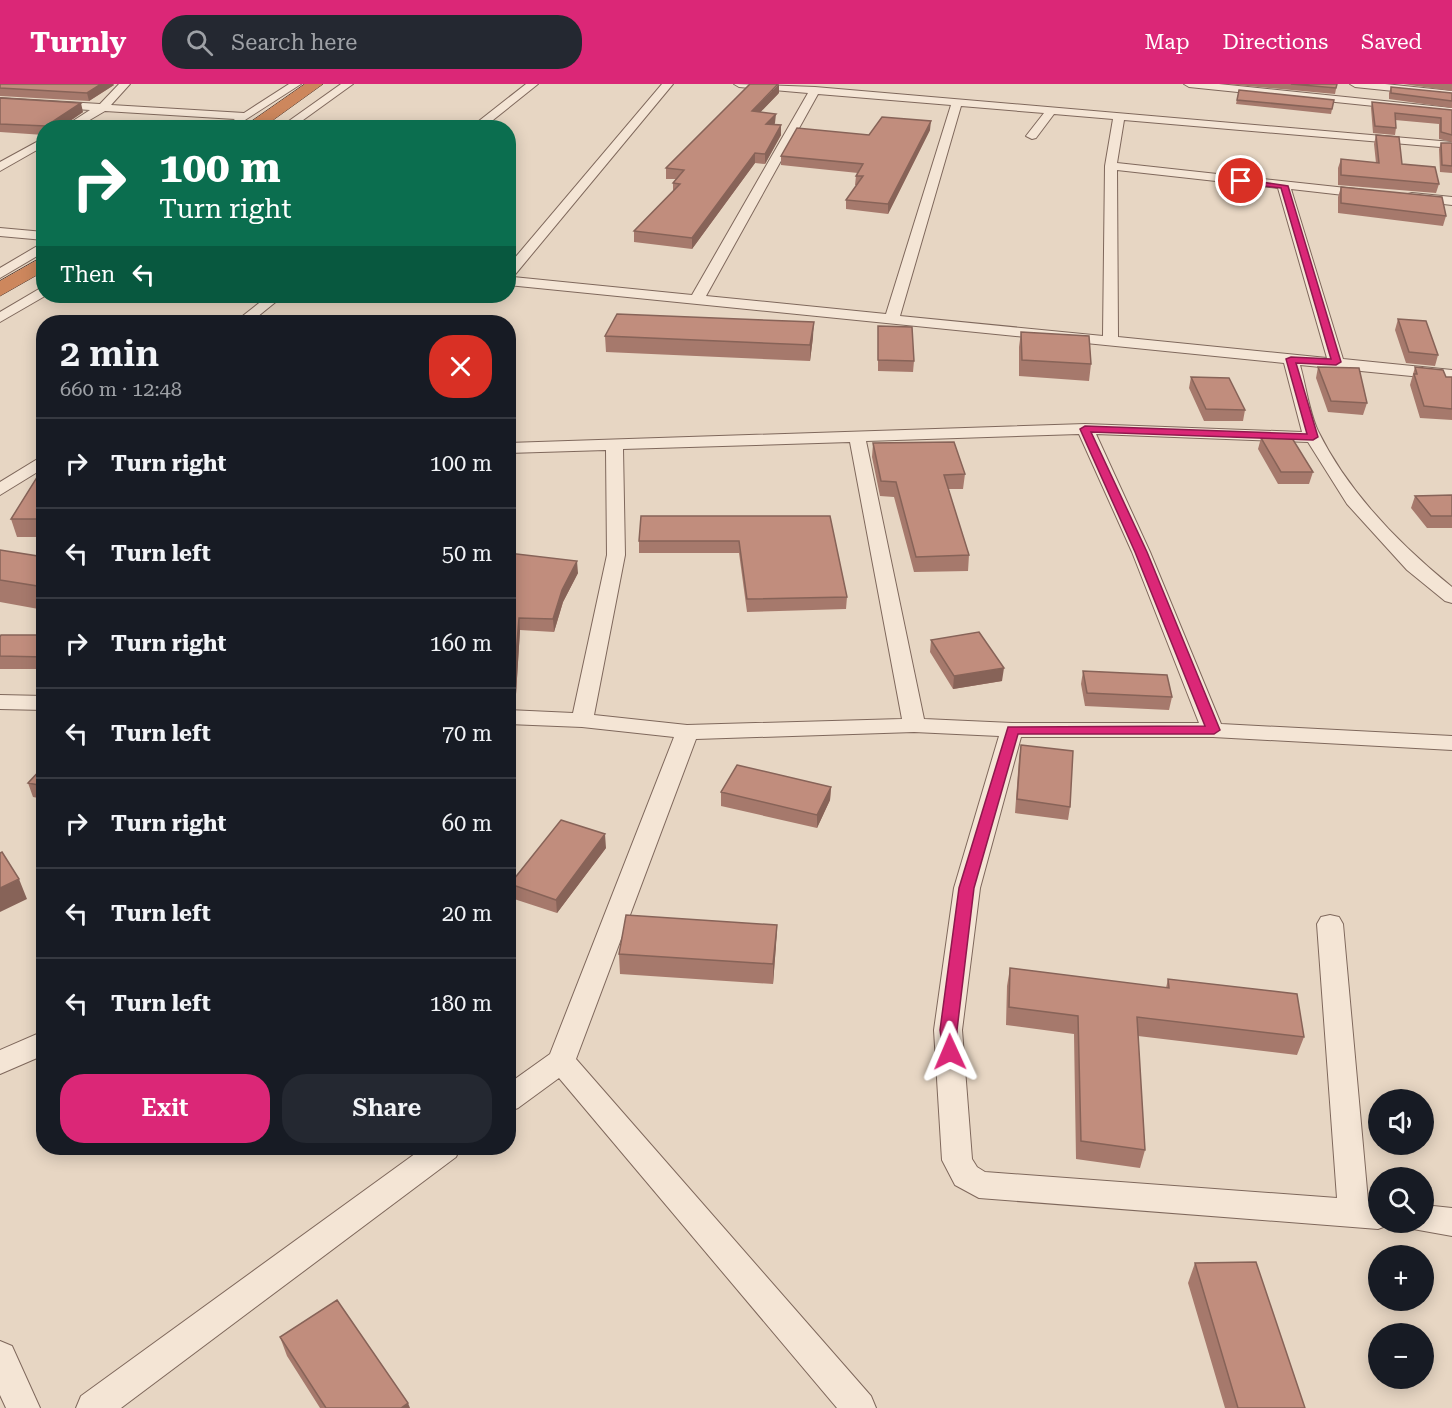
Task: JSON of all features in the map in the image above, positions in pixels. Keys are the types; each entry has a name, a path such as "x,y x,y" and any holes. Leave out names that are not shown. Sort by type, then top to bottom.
{"highway":[{"path":"252,120 315,84"},
{"path":"281,120 334,84"},
{"path":"0,290 36,267"},
{"path":"0,305 36,282"}],"street":[{"path":"81,120 103,107 125,84"},
{"path":"251,120 296,84"},
{"path":"296,120 348,84"},
{"path":"486,120 533,84"},
{"path":"516,265 668,84"},
{"path":"739,84 1452,145"},
{"path":"1188,84 1452,111"},
{"path":"1354,84 1452,94"},
{"path":"1375,85 1376,103"},
{"path":"697,299 815,90"},
{"path":"0,101 103,107 229,120"},
{"path":"892,318 957,102"},
{"path":"1032,136 1052,110"},
{"path":"1110,341 1111,166 1119,116"},
{"path":"0,166 36,146"},
{"path":"0,153 22,154"},
{"path":"1111,166 1284,186 1452,201"},
{"path":"1284,186 1336,362"},
{"path":"0,232 36,235"},
{"path":"0,274 36,251"},
{"path":"516,282 1452,375"},
{"path":"0,318 36,295"},
{"path":"251,315 267,303"},
{"path":"1291,359 1313,437 1353,500 1414,566 1452,597"},
{"path":"516,448 1085,429 1313,437"},
{"path":"1085,429 1141,552 1214,730"},
{"path":"857,436 914,725"},
{"path":"582,720 616,555 614,446"},
{"path":"0,490 36,465"},
{"path":"0,702 36,704"},
{"path":"516,717 582,720 687,732 914,725 1012,730 1214,730 1452,743"},
{"path":"1012,730 967,888 948,1030 957,1160 966,1176 979,1185 1366,1213 1329,924"},
{"path":"516,1094 561,1061 687,732"},
{"path":"0,1064 36,1046"},
{"path":"561,1061 859,1408"},
{"path":"93,1408 436,1155"},
{"path":"1434,1220 1452,1222"},
{"path":"0,1357 23,1408"}],"building":[{"path":"0,84 101,84 87,93 0,88"},
{"path":"750,84 778,84 752,111 776,114 766,124 781,125 765,154 755,153 692,238 634,231 680,184 673,183 684,170 666,168"},
{"path":"1291,84 1337,84 1336,88"},
{"path":"1391,87 1452,93 1452,101 1391,93"},
{"path":"1239,90 1334,100 1332,109 1237,100"},
{"path":"0,98 81,103 55,120 36,120 36,126 0,124"},
{"path":"1372,102 1452,110 1452,135 1441,132 1441,118 1395,113 1396,128 1375,126"},
{"path":"882,117 931,121 888,204 846,200 863,176 856,176 863,164 781,156 797,128 869,135"},
{"path":"1376,135 1399,137 1402,164 1435,167 1439,184 1341,175 1341,159 1379,163"},
{"path":"1441,143 1452,143 1452,166 1442,165"},
{"path":"1341,187 1442,197 1446,216 1341,203"},
{"path":"617,314 814,322 810,345 605,336"},
{"path":"1398,319 1426,321 1438,355 1409,352"},
{"path":"878,326 912,327 914,361 878,360"},
{"path":"1021,332 1089,336 1091,364 1022,360"},
{"path":"1318,367 1359,368 1367,403 1331,401"},
{"path":"1415,367 1443,370 1446,377 1452,377 1452,409 1424,406 1414,374 1417,374"},
{"path":"1191,377 1229,378 1245,410 1206,409"},
{"path":"1261,438 1292,438 1313,472 1281,472"},
{"path":"954,442 965,474 944,475 969,555 916,557 896,482 881,481 873,443"},
{"path":"36,479 36,519 11,519"},
{"path":"1452,495 1452,516 1431,516 1415,496"},
{"path":"641,516 830,516 847,597 747,599 739,541 639,541"},
{"path":"0,550 36,556 36,586 0,580"},
{"path":"516,554 577,561 562,590 553,619 519,618 516,656"},
{"path":"979,632 1004,668 954,676 931,640"},
{"path":"1,635 36,635 36,657 0,656"},
{"path":"1083,671 1167,675 1172,697 1087,693"},
{"path":"1021,745 1073,751 1070,807 1017,799"},
{"path":"737,765 831,787 817,815 721,792"},
{"path":"36,774 36,784 28,783"},
{"path":"561,820 605,834 556,900 516,886 516,876"},
{"path":"2,852 19,879 0,888 0,853"},
{"path":"626,915 777,925 773,964 619,954"},
{"path":"1010,968 1169,988 1168,979 1297,994 1304,1037 1137,1017 1145,1150 1081,1141 1078,1016 1009,1007"},
{"path":"1256,1262 1305,1408 1238,1408 1195,1263"},
{"path":"337,1300 408,1403 401,1408 326,1408 280,1337"}],"route":[{"path":"950,1052 948,1030 967,888 1012,730 1214,730 1141,552 1085,429 1313,437 1309,430 1291,359 1336,362 1284,186 1241,181"}]}
